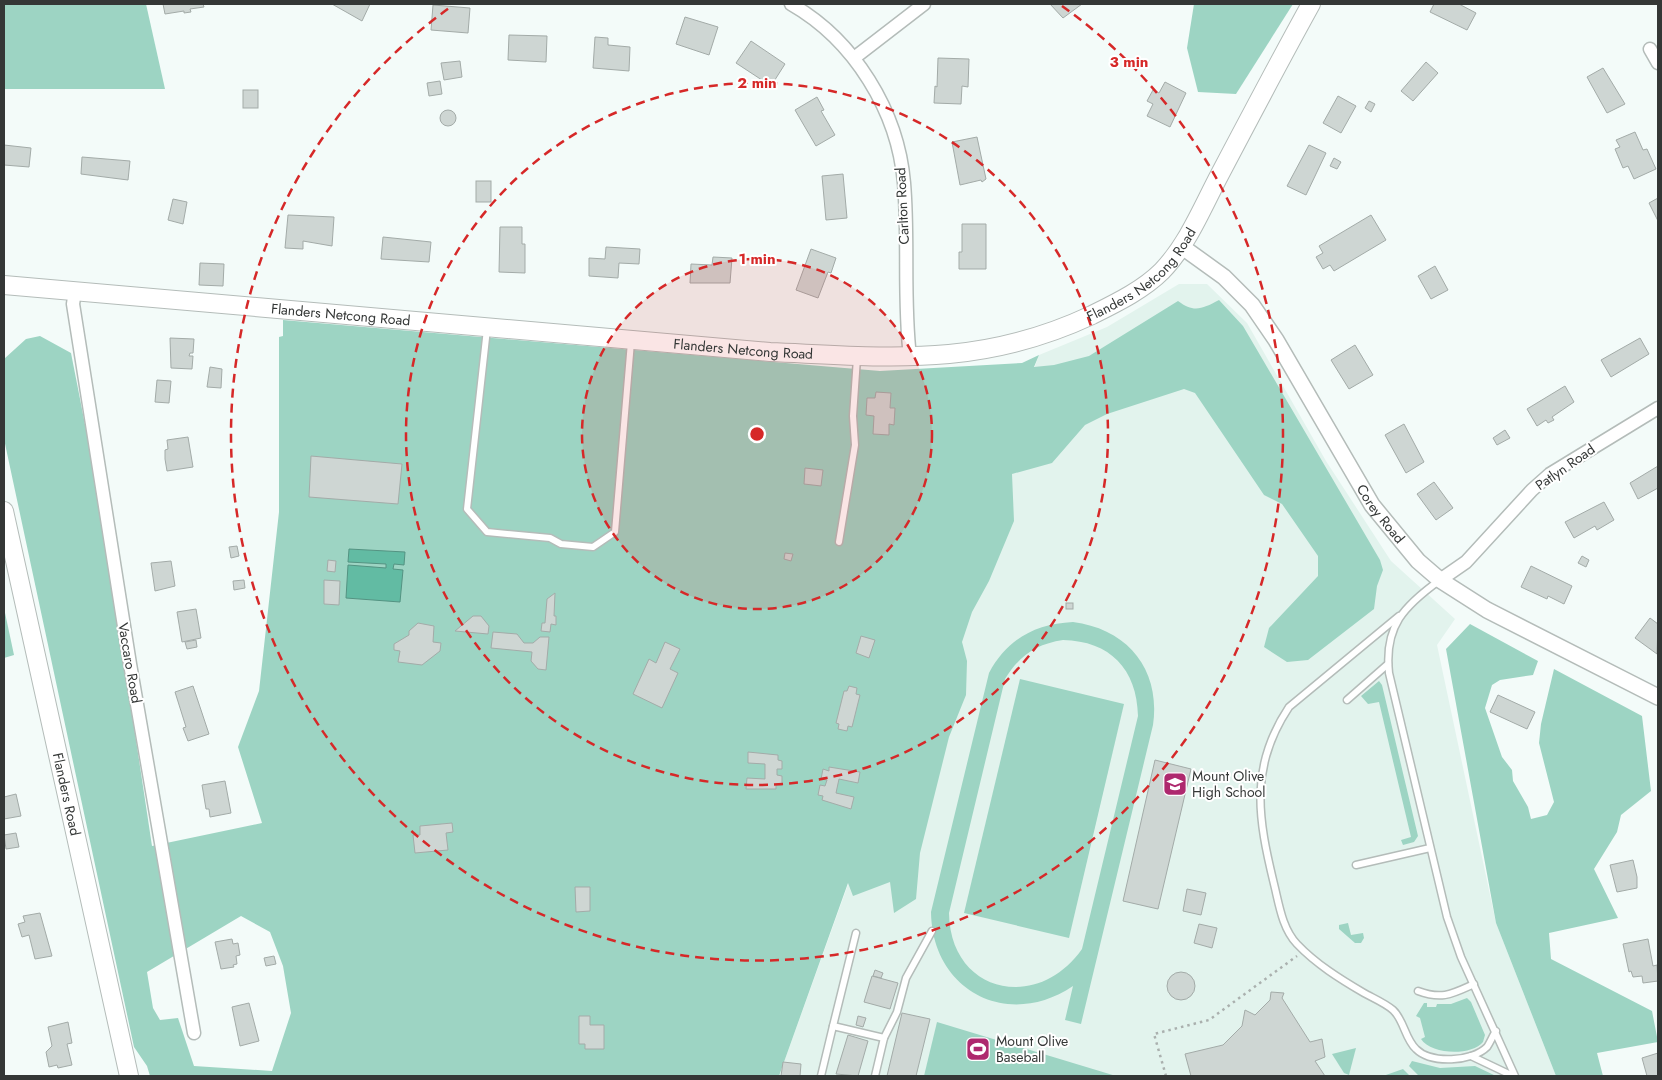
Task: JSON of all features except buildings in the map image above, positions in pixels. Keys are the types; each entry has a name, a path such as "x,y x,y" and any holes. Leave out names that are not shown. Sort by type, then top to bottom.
{"main road":[{"name":"Flanders Netcong Road","path":"4,285 632,341 857,357 910,357 988,350 1023,341 1070,324 1113,304 1149,281 1162,270 1181,246 1311,4"},
{"name":"Flanders Road","path":"4,511 128,1076"}],"street":[{"name":"Carlton Road","path":"791,4 817,21 854,58 872,86 887,117 904,183 906,319 910,357"},
{"path":"854,58 924,4"},
{"path":"1650,49 1658,63"},
{"name":"Corey Road","path":"1181,246 1224,277 1252,304 1276,340 1372,505 1408,551 1440,580 1487,610 1658,697"},
{"name":"Vaccaro Road","path":"75,291 73,304 120,606 194,1033"},
{"name":"Patlyn Road","path":"1440,580 1466,562 1532,490 1550,474 1658,408"}],"lane":[{"path":"487,328 467,509 487,532 550,538 561,544 593,547 615,532 632,341"},
{"path":"839,542 855,445 853,416 857,357"},
{"path":"1440,580 1419,595 1399,616 1289,707 1280,721 1267,751 1260,791 1260,818 1286,928 1291,937 1305,951 1336,976 1394,1011 1415,1049 1437,1058 1471,1056 1487,1047 1496,1030"},
{"path":"1399,616 1389,641 1388,664 1447,917 1514,1076"},
{"path":"1347,700 1388,664"},
{"path":"1356,865 1430,848"},
{"path":"875,1076 884,1038 897,1012 906,978 932,931"},
{"path":"822,1076 856,933"},
{"path":"1418,991 1440,997 1474,984"},
{"path":"833,1026 884,1038"},
{"path":"1471,1056 1514,1076"}],"path":[{"path":"1166,1076 1154,1034 1209,1020 1305,951"}],"shaded area":[{"path":"4,4 146,4 165,89 4,89"},
{"path":"1194,4 1293,4 1236,94 1198,92 1187,48"},
{"name":"Mount Olive High School","path":"1179,284 1207,284 1247,323 1326,461 1391,561 1455,619 1437,645 1496,923 1556,1076 779,1076 1039,355 1107,327"},
{"path":"1219,300 1243,326 1380,560 1383,570 1377,586 1374,609 1308,660 1287,662 1264,647 1269,628 1318,576 1318,556 1282,504 1264,495 1195,393 1184,389 1107,414 1085,425 1052,463 1012,474 1014,521 989,581 972,612 962,642 967,661 966,695 949,737 920,853 916,899 894,913 890,882 853,896 848,883 779,1076 150,1076 147,1066 134,1047 4,439 4,359 26,339 40,336 71,353 100,501 152,846 262,823 238,747 259,691 279,512 279,337 283,336 283,320 880,371 1022,363 1039,355 1034,367 1054,365 1089,356 1178,301 1189,307 1198,308","holes":["241,916 270,932 283,966 291,1013 272,1071 194,1066 178,1018 160,1020 153,1008 147,972"]},
{"path":"349,549 405,552 404,565 394,564 393,569 403,570 400,602 346,598 348,565 386,568 386,564 348,562"},
{"path":"4,608 14,655 4,658"},
{"path":"1073,622 1093,626 1110,633 1125,643 1146,670 1152,687 1154,705 1153,725 1081,1024 1065,1020 1073,986 1048,999 1024,1004 1000,1003 978,995 959,982 944,963 935,940 931,912 989,673 996,661 1013,642 1034,630 1059,623","holes":["1063,640 1080,642 1107,652 1118,661 1132,684 1138,716 1082,949 1063,969 1042,982 1020,987 999,985 980,976 964,961 953,940 949,913 1005,679 1016,664 1036,648"]},
{"path":"1470,624 1538,661 1533,675 1500,680 1492,685 1485,708 1502,757 1512,770 1513,781 1528,807 1531,819 1547,815 1554,802 1539,743 1541,724 1554,669 1642,716 1651,791 1621,815 1617,832 1594,869 1618,918 1549,933 1551,959 1652,1011 1658,1042 1597,1053 1603,1076 1556,1076 1496,923 1446,649"},
{"path":"1020,679 1124,704 1069,938 964,913"},
{"path":"1379,681 1382,685 1418,836 1414,842 1403,845 1401,840 1411,837 1379,702 1368,704 1361,696"},
{"path":"1348,923 1351,935 1363,933 1364,938 1361,943 1355,943 1339,929 1339,925"},
{"path":"1467,998 1471,1002 1485,1035 1483,1042 1478,1047 1452,1052 1442,1051 1426,1044 1421,1039 1425,1037 1420,1018 1416,1016 1424,1003 1427,1003 1427,1007 1436,1007 1437,1004 1451,1004"},
{"name":"Mount Olive Baseball","path":"937,1022 1116,1076 924,1076"},
{"path":"1356,1048 1349,1075 1344,1073 1332,1054"},
{"path":"1412,1061 1440,1068 1475,1066 1496,1076 1419,1076 1409,1066"},
{"path":"1403,1069 1410,1076 1383,1076"}],"place":[{"name":"Mount Olive High School","path":"1175,784"},
{"name":"Mount Olive Baseball","path":"978,1049"}]}
